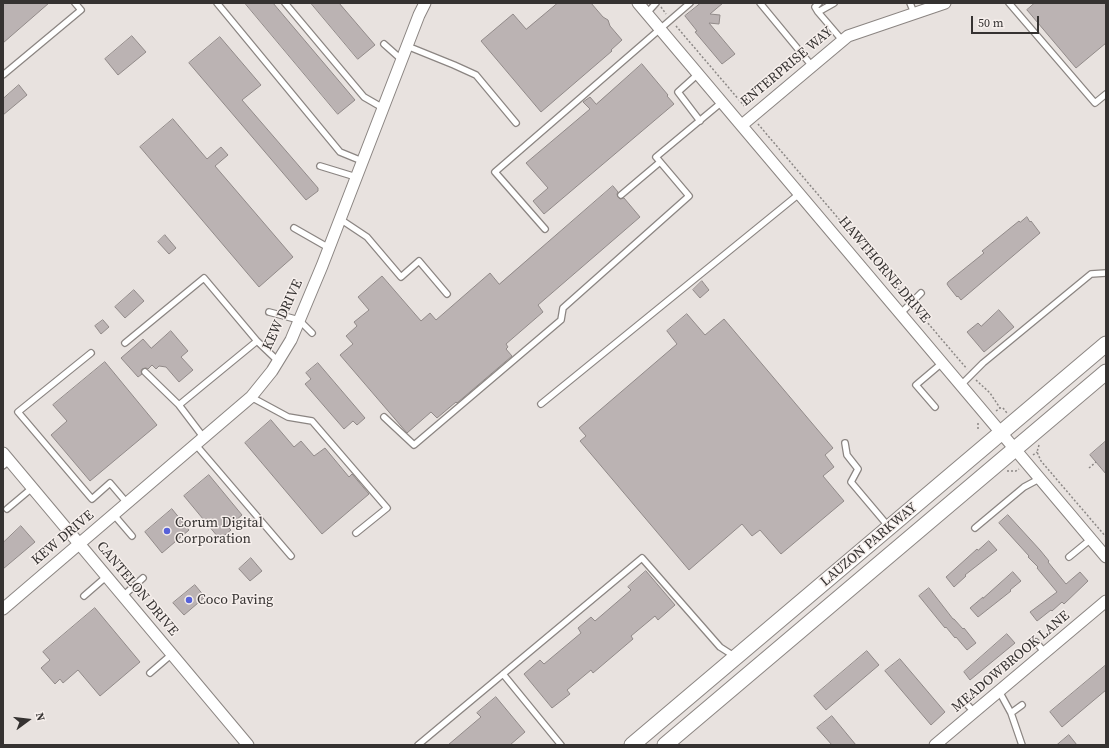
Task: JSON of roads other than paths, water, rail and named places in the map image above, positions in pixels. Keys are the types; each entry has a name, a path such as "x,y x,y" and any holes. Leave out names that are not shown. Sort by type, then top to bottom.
{"main road":[{"name":"LAUZON PARKWAY","path":"632,745 1106,344"},
{"name":"LAUZON PARKWAY","path":"666,745 1106,372"}],"street":[{"name":"KEW DRIVE","path":"5,604 114,515 251,397 272,371 291,340 329,248 425,3"},
{"name":"HAWTHORNE DRIVE","path":"638,3 901,313 1014,450 1106,557"},
{"name":"ENTERPRISE WAY","path":"742,125 848,36 912,8 945,3"},
{"name":"CANTELON DRIVE","path":"5,460 32,488 248,745"},
{"name":"MEADOWBROOK LANE","path":"935,745 1106,601"}],"lane":[{"path":"3,76 81,10 75,3"},
{"path":"217,3 340,152 362,161"},
{"path":"285,3 364,97 383,108"},
{"path":"647,13 656,3"},
{"path":"544,229 495,172 690,3"},
{"path":"760,3 812,66"},
{"path":"818,12 834,3"},
{"path":"1009,3 1095,104 1106,94"},
{"path":"815,4 818,12 842,40"},
{"path":"384,44 402,60"},
{"path":"407,46 476,75 516,123"},
{"path":"698,74 678,92 700,120"},
{"path":"384,417 414,445 561,320 563,308 689,196 656,157 722,102"},
{"path":"621,195 660,162"},
{"path":"320,166 356,177"},
{"path":"541,404 799,194"},
{"path":"340,219 367,237 401,277 419,261 447,294"},
{"path":"294,228 329,248"},
{"path":"961,385 983,363 1091,274 1106,273"},
{"path":"125,343 204,278 257,340 278,361"},
{"path":"901,313 922,293"},
{"path":"269,312 299,320 312,333"},
{"path":"179,406 257,340"},
{"path":"91,354 18,412 92,499 110,483 127,504"},
{"path":"935,407 916,385 942,363"},
{"path":"144,372 179,406 200,441 291,556"},
{"path":"251,397 288,417 312,421 387,508 356,533"},
{"path":"845,443 847,455 858,469 851,482 890,528"},
{"path":"975,528 1024,487 1039,479"},
{"path":"7,510 32,488"},
{"path":"114,515 132,536"},
{"path":"1069,557 1091,539"},
{"path":"418,745 642,558 720,647 736,657"},
{"path":"84,596 107,576"},
{"path":"123,596 143,578"},
{"path":"1036,642 1044,653"},
{"path":"150,673 172,654"},
{"path":"503,674 560,744"},
{"path":"999,691 1011,712 1022,745"},
{"path":"964,701 974,712"},
{"path":"1011,712 1022,705"}],"place":[{"name":"Corum Digital Corporation","path":"167,531"},
{"name":"Coco Paving","path":"189,600"}]}
